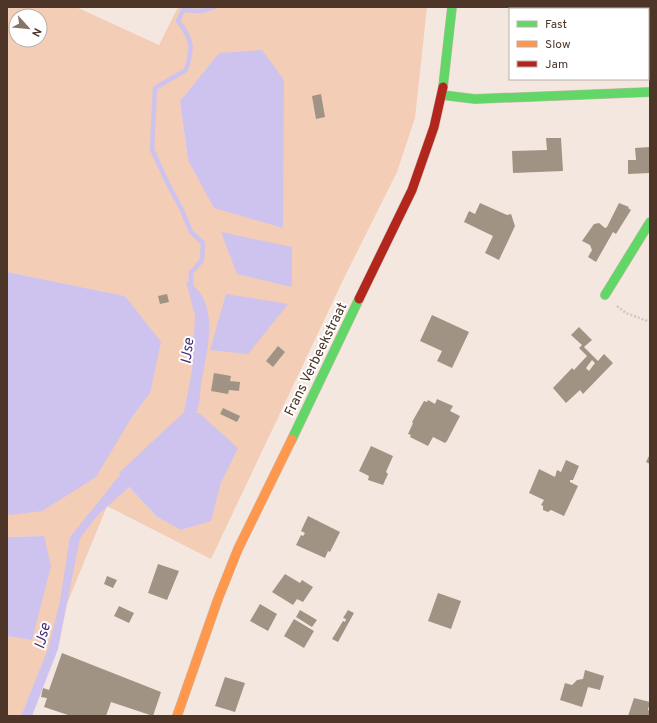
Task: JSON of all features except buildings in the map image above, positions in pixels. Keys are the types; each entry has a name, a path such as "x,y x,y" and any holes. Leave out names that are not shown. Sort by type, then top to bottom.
{"main road":[{"name":"Frans Verbeekstraat","path":"177,716 218,599 238,549 412,190 432,133 442,95 452,7"},
{"path":"442,95 475,99 650,92"},
{"path":"605,294 650,222"}],"path":[{"path":"605,294 626,313 650,322"}],"shaded area":[{"path":"7,7 76,7 159,45 178,7 427,7 415,118 397,172 345,276 211,559 107,506 21,716 7,716 7,636 32,640 44,536 7,537 7,513 10,515 130,420 150,393 125,296 7,272","holes":["219,53 188,160 180,101","237,448 221,483 211,520 182,530 156,516 123,481"]},
{"path":"262,50 284,80 283,228 214,208 188,160 180,101 219,53"},
{"path":"221,232 292,247 292,287 237,274"},
{"path":"7,272 125,296 161,342 150,393 130,420 96,477 42,511 10,515 7,513"},
{"path":"186,281 197,290 204,300 208,313 208,342 196,413 199,413 238,448 221,483 211,521 181,530 156,516 129,487 98,515 80,538 58,649 32,716 21,716 48,649 60,601 70,537 120,475 119,473 184,412 192,371 195,316"},
{"path":"226,294 288,304 248,354 210,350"},
{"path":"44,536 51,566 32,640 7,636 7,537"}],"waterway":[{"name":"IJse","path":"191,288 191,273 202,260 203,243 191,232 182,210 152,149 155,88 186,70 190,55 190,44 187,33 178,21 183,10 201,11 214,7"}],"traffic: fast":[{"path":"443,87 452,7"},
{"path":"442,95 475,99 650,92"},
{"path":"605,295 650,222"},
{"path":"292,439 359,299"}],"traffic: slow":[{"path":"177,716 218,599 238,549 292,439"}],"traffic: jam":[{"path":"359,299 412,190 434,127 443,87"}]}
